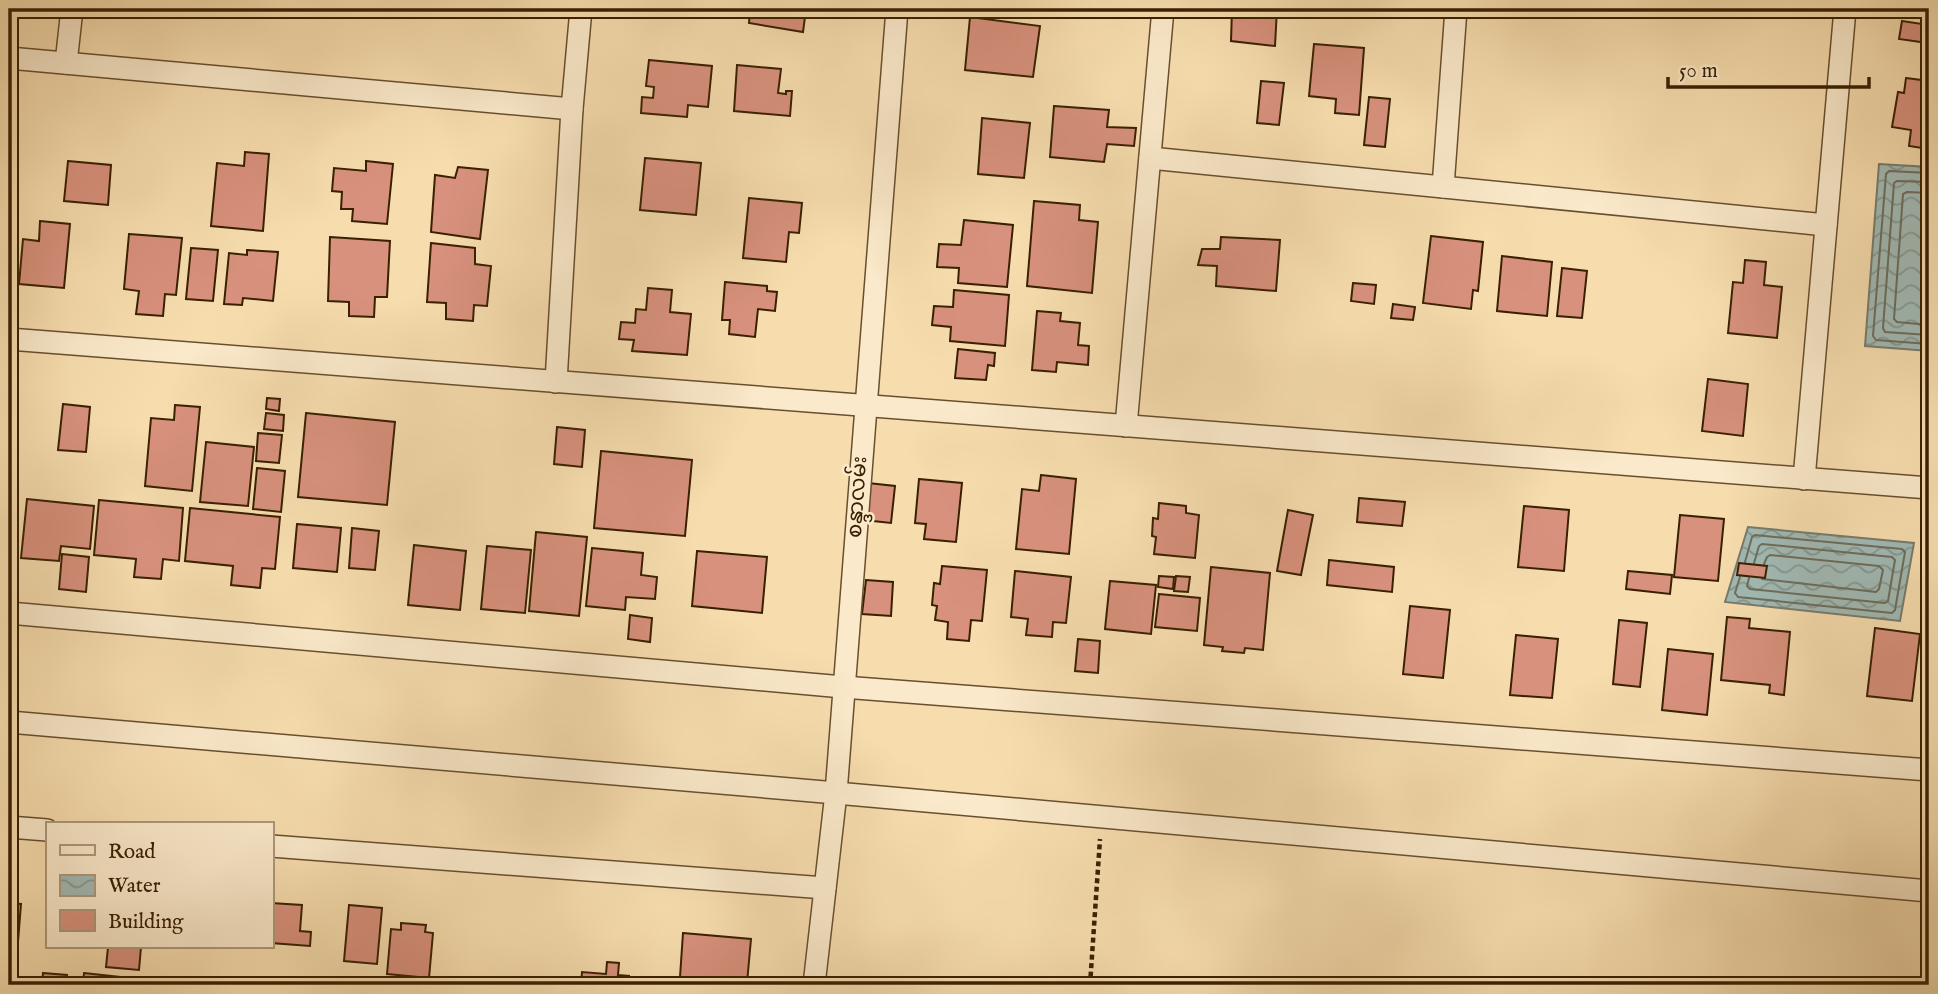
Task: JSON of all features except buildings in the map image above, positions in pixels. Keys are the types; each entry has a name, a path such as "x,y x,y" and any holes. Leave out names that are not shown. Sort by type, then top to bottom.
{"street":[{"path":"66,63 72,9"},
{"path":"556,382 572,109 581,9"},
{"name":"စန္ဒာလမ်း","path":"814,985 836,793 897,9"},
{"path":"1126,426 1163,9"},
{"path":"1443,187 1456,9"},
{"path":"1804,479 1845,9"},
{"path":"9,58 572,109"},
{"path":"1150,158 1826,225"},
{"path":"9,339 1929,488"},
{"path":"9,613 844,687 1929,770"},
{"path":"9,722 1929,891"},
{"path":"9,827 46,830"},
{"path":"273,846 825,888"}],"path":[{"path":"1090,985 1101,817"}],"water":[{"path":"1879,164 1929,167 1929,351 1865,346"},
{"path":"1748,527 1914,543 1900,621 1725,602"}]}
